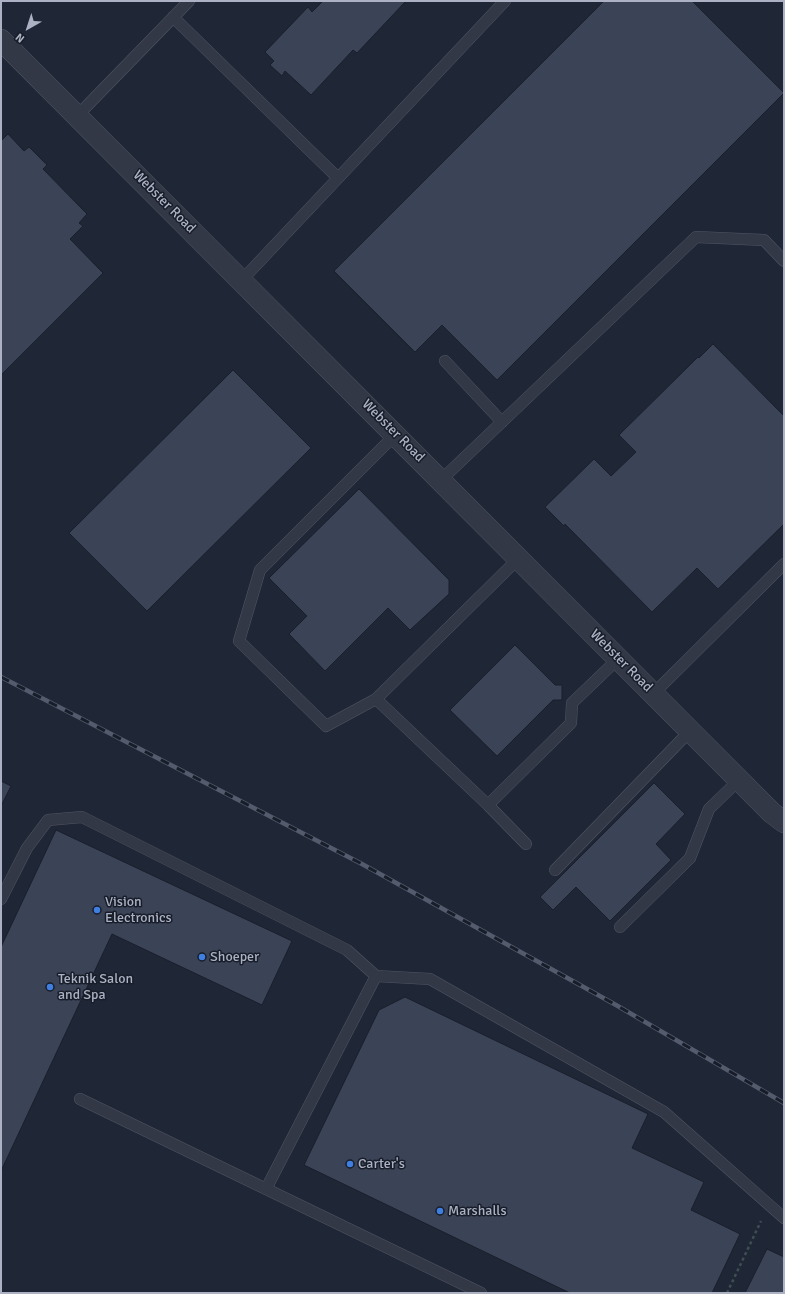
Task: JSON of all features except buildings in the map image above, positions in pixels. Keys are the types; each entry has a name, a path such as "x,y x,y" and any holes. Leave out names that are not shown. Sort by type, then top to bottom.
{"street":[{"name":"Webster Road","path":"1,40 442,480 772,813 784,822"}],"lane":[{"path":"77,116 189,1"},
{"path":"242,280 506,1"},
{"path":"173,17 338,178"},
{"path":"442,480 696,237 764,240 784,261"},
{"path":"445,361 502,422"},
{"path":"396,434 260,570 239,641 326,726 376,699 519,558"},
{"path":"654,693 784,564"},
{"path":"488,805 571,722 572,703 618,658"},
{"path":"376,699 488,805 526,844"},
{"path":"555,870 691,730"},
{"path":"620,927 690,858 709,809 739,780"},
{"path":"1,899 26,848 48,820 82,817 347,950 376,976 430,979 664,1112 784,1218"},
{"path":"266,1189 376,976"},
{"path":"80,1099 481,1293"}],"path":[{"path":"727,1293 769,1205"}],"railway":[{"path":"1,677 362,864 616,1005 784,1103"}],"place":[{"name":"Vision Electronics","path":"97,910"},
{"name":"Shoeper","path":"202,957"},
{"name":"Teknik Salon and Spa","path":"50,987"},
{"name":"Carter's","path":"350,1164"},
{"name":"Marshalls","path":"440,1211"}]}
